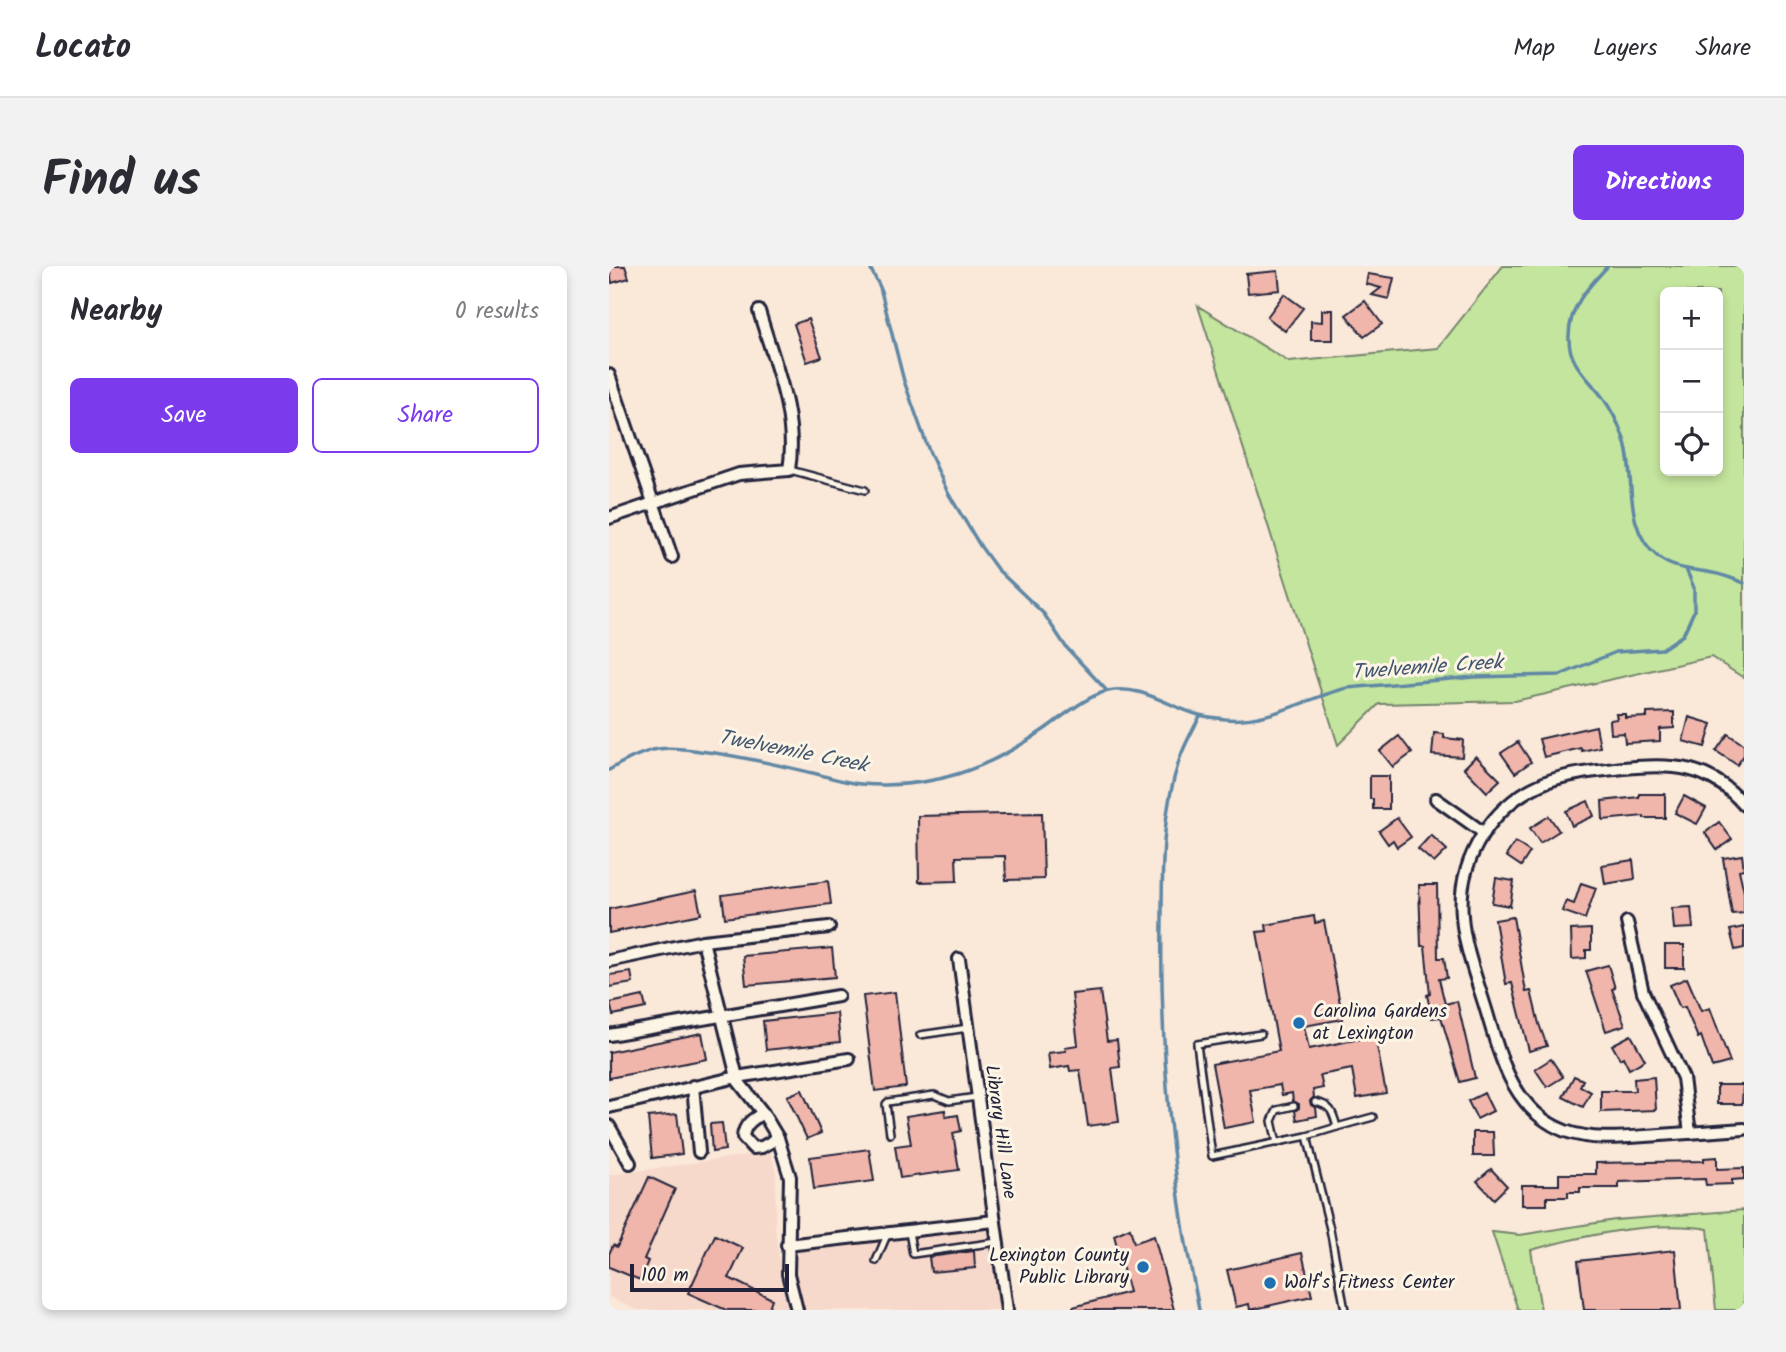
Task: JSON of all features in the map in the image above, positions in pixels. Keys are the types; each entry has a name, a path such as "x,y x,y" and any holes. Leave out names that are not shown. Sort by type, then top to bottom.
{"street":[{"path":"609,518 739,474 789,470 791,439 788,409 759,311"},
{"path":"609,375 672,557"},
{"path":"1744,805 1726,787 1703,774 1677,766 1638,766 1574,775 1537,786 1504,808 1484,833 1473,851 1465,875 1461,902 1463,929 1499,1055 1515,1090 1531,1109 1547,1121 1576,1134 1602,1138 1744,1129"},
{"path":"1436,799 1484,833"},
{"path":"1627,922 1643,992 1683,1078 1690,1133"},
{"path":"609,961 703,941 828,927"},
{"path":"703,941 737,1077 778,1138 790,1177 788,1274 797,1310"},
{"name":"Library Hill Lane","path":"959,959 1007,1310"},
{"path":"609,1035 838,996"},
{"path":"609,1107 737,1077 849,1059"},
{"path":"693,1086 699,1152"},
{"path":"763,1113 744,1128 743,1137 753,1148 762,1147 778,1138"},
{"path":"609,1126 630,1163"},
{"path":"787,1245 994,1221"}],"lane":[{"path":"789,470 865,490"},
{"path":"919,1035 968,1028"},
{"path":"1261,1034 1197,1044 1212,1156 1307,1136 1373,1117"},
{"path":"891,1135 886,1104 888,1102 934,1095 949,1101 977,1097"},
{"path":"1315,1102 1326,1104 1333,1111 1337,1127"},
{"path":"1277,1143 1272,1121 1277,1110 1294,1106"},
{"path":"1307,1136 1330,1229 1345,1310"},
{"path":"909,1232 913,1254 997,1242"},
{"path":"876,1261 887,1235"}],"shaded area":[{"path":"770,1152 776,1172 775,1226 781,1281 789,1310 637,1310 609,1297 609,1175"},
{"path":"990,1227 999,1310 803,1310 794,1280 793,1252"}],"green space":[{"path":"1503,266 1744,266 1744,678 1711,657 1515,701 1379,704 1338,745 1198,306 1289,362 1438,348"},
{"path":"1744,1210 1744,1310 1716,1310 1708,1229 1666,1227 1619,1231 1531,1250 1541,1310 1518,1310 1492,1232 1520,1235 1615,1220"}],"building":[{"path":"609,266 625,266 629,278 612,283"},
{"path":"1278,271 1280,290 1248,293 1246,274"},
{"path":"1368,274 1394,278 1389,299 1372,295 1381,288 1366,284"},
{"path":"1284,294 1303,308 1285,331 1267,317"},
{"path":"1365,301 1382,324 1364,337 1346,315"},
{"path":"1322,310 1333,310 1333,340 1311,340 1311,321 1322,322"},
{"path":"808,319 822,357 807,362 794,324"},
{"path":"1674,712 1674,728 1660,729 1660,741 1625,743 1624,733 1611,734 1610,720 1617,719 1616,714 1625,714 1625,718 1647,717 1647,713"},
{"path":"1689,717 1712,724 1705,747 1683,741"},
{"path":"1596,726 1600,747 1582,751 1581,748 1544,757 1539,739"},
{"path":"1434,733 1444,734 1444,738 1463,740 1462,757 1432,755"},
{"path":"1728,734 1744,745 1744,755 1737,765 1716,751"},
{"path":"1399,736 1412,753 1393,767 1380,751"},
{"path":"1518,742 1531,762 1515,773 1501,753"},
{"path":"1476,756 1500,780 1487,792 1464,768"},
{"path":"1370,776 1389,776 1389,809 1373,809"},
{"path":"1639,794 1665,794 1665,818 1644,816 1603,820 1602,801 1639,797"},
{"path":"1684,796 1706,808 1697,824 1675,813"},
{"path":"1588,801 1594,816 1572,826 1566,811"},
{"path":"1042,813 1044,879 1006,880 1005,856 956,857 957,881 919,882 918,816"},
{"path":"1549,816 1559,831 1540,843 1530,828"},
{"path":"1397,818 1411,837 1397,847 1393,840 1388,844 1379,831"},
{"path":"1719,822 1732,839 1717,850 1705,833"},
{"path":"1431,835 1447,850 1434,863 1418,849"},
{"path":"1515,842 1530,852 1521,866 1506,856"},
{"path":"1742,855 1744,869 1739,870 1744,892 1744,913 1732,914 1723,858"},
{"path":"1633,860 1635,879 1605,884 1602,865"},
{"path":"1496,878 1514,881 1510,906 1492,903"},
{"path":"828,881 831,904 725,918 722,895"},
{"path":"1581,883 1596,888 1585,919 1562,911 1566,901 1574,904"},
{"path":"1419,885 1437,885 1438,958 1444,958 1447,978 1439,979 1445,1004 1457,1001 1475,1078 1460,1082 1441,1017 1432,1018 1427,995 1430,994 1425,946 1421,946"},
{"path":"696,891 701,914 609,933 609,909"},
{"path":"1691,907 1693,928 1674,929 1672,908"},
{"name":"Carolina Gardens at Lexington","path":"1314,916 1315,923 1324,921 1343,1019 1304,1026 1309,1049 1375,1036 1386,1093 1357,1098 1352,1069 1320,1075 1323,1088 1313,1090 1314,1097 1310,1101 1316,1108 1317,1116 1297,1120 1295,1111 1299,1104 1293,1101 1292,1093 1282,1095 1280,1085 1250,1090 1256,1122 1224,1128 1212,1064 1279,1051 1257,932 1267,931 1266,925"},
{"path":"1513,917 1526,992 1531,991 1547,1046 1529,1051 1512,983 1506,984 1495,920"},
{"path":"1744,927 1744,948 1735,950 1730,930"},
{"path":"1591,929 1591,950 1586,950 1586,958 1572,959 1571,930"},
{"path":"1665,945 1684,945 1684,968 1665,968"},
{"path":"832,948 835,977 746,985 743,956"},
{"path":"1608,965 1615,988 1612,989 1625,1025 1606,1031 1586,971"},
{"path":"631,972 633,983 609,987 609,975"},
{"path":"1687,978 1701,1011 1710,1008 1730,1062 1712,1067 1701,1036 1698,1038 1685,1007 1680,1008 1670,985"},
{"path":"1100,991 1107,1041 1117,1040 1120,1067 1112,1068 1119,1122 1088,1126 1080,1070 1070,1071 1069,1066 1050,1069 1048,1053 1066,1051 1065,1047 1078,1045 1072,994"},
{"path":"895,992 906,1087 875,1091 863,996"},
{"path":"643,996 646,1008 613,1015 610,1003"},
{"path":"837,1013 840,1042 766,1050 763,1021"},
{"path":"702,1033 707,1059 609,1078 609,1052"},
{"path":"1631,1035 1645,1060 1629,1069 1612,1045"},
{"path":"1551,1059 1563,1077 1547,1087 1535,1069"},
{"path":"1574,1076 1583,1080 1580,1086 1591,1092 1583,1107 1563,1097"},
{"path":"1654,1077 1656,1110 1601,1112 1601,1091 1635,1091 1634,1079"},
{"path":"1717,1085 1743,1085 1742,1104 1717,1104"},
{"path":"802,1090 821,1133 807,1139 787,1096"},
{"path":"1484,1093 1493,1111 1477,1119 1468,1101"},
{"path":"945,1110 946,1117 958,1115 961,1131 953,1133 959,1170 900,1178 895,1146 911,1144 906,1116"},
{"path":"677,1114 682,1154 652,1158 648,1117"},
{"path":"722,1123 725,1150 712,1152 710,1124"},
{"path":"1473,1132 1493,1132 1494,1156 1473,1156"},
{"path":"869,1149 874,1181 814,1189 810,1157"},
{"path":"1717,1157 1717,1169 1744,1168 1744,1179 1732,1180 1732,1184 1706,1185 1705,1179 1619,1182 1619,1188 1580,1188 1580,1192 1568,1192 1568,1197 1547,1197 1547,1205 1522,1205 1522,1185 1559,1185 1559,1174 1596,1174 1596,1163 1704,1161 1704,1158"},
{"path":"1491,1169 1507,1186 1494,1199 1477,1181"},
{"path":"649,1177 675,1189 644,1259 648,1261 640,1280 609,1267 609,1254 613,1245 617,1247"},
{"name":"Lexington County Public Library","path":"1130,1228 1134,1243 1154,1236 1174,1310 1073,1310 1073,1307 1129,1292 1114,1235"},
{"path":"715,1235 743,1248 729,1278 772,1299 768,1310 726,1310 688,1293"},
{"path":"1675,1250 1681,1310 1584,1310 1578,1261"},
{"path":"974,1251 975,1268 931,1272 929,1257"},
{"name":"Wolf's Fitness Center","path":"1302,1253 1312,1296 1250,1310 1249,1304 1236,1307 1227,1270"}],"waterway":[{"path":"869,266 880,287 904,381 929,451 948,493 997,569 1044,614 1066,647 1107,691"},
{"name":"Twelvemile Creek","path":"1608,266 1575,308 1570,328 1570,348 1576,364 1609,407 1623,436 1634,516 1639,531 1646,545 1664,561 1677,567 1721,575 1744,583"},
{"name":"Twelvemile Creek","path":"609,770 645,752 674,748 739,757 854,783 912,784 958,774 980,766 1024,743 1084,702 1108,691 1144,693 1199,715 1241,719 1272,714 1347,688 1474,677 1560,675 1616,652 1662,649 1683,635 1694,611 1694,588 1686,569"},
{"path":"1199,1310 1184,1232 1174,1155 1166,1077 1162,960 1166,818 1180,758 1200,716"}],"place":[{"name":"Carolina Gardens at Lexington","path":"1299,1023"},
{"name":"Lexington County Public Library","path":"1143,1267"},
{"name":"Wolf's Fitness Center","path":"1270,1283"}]}
